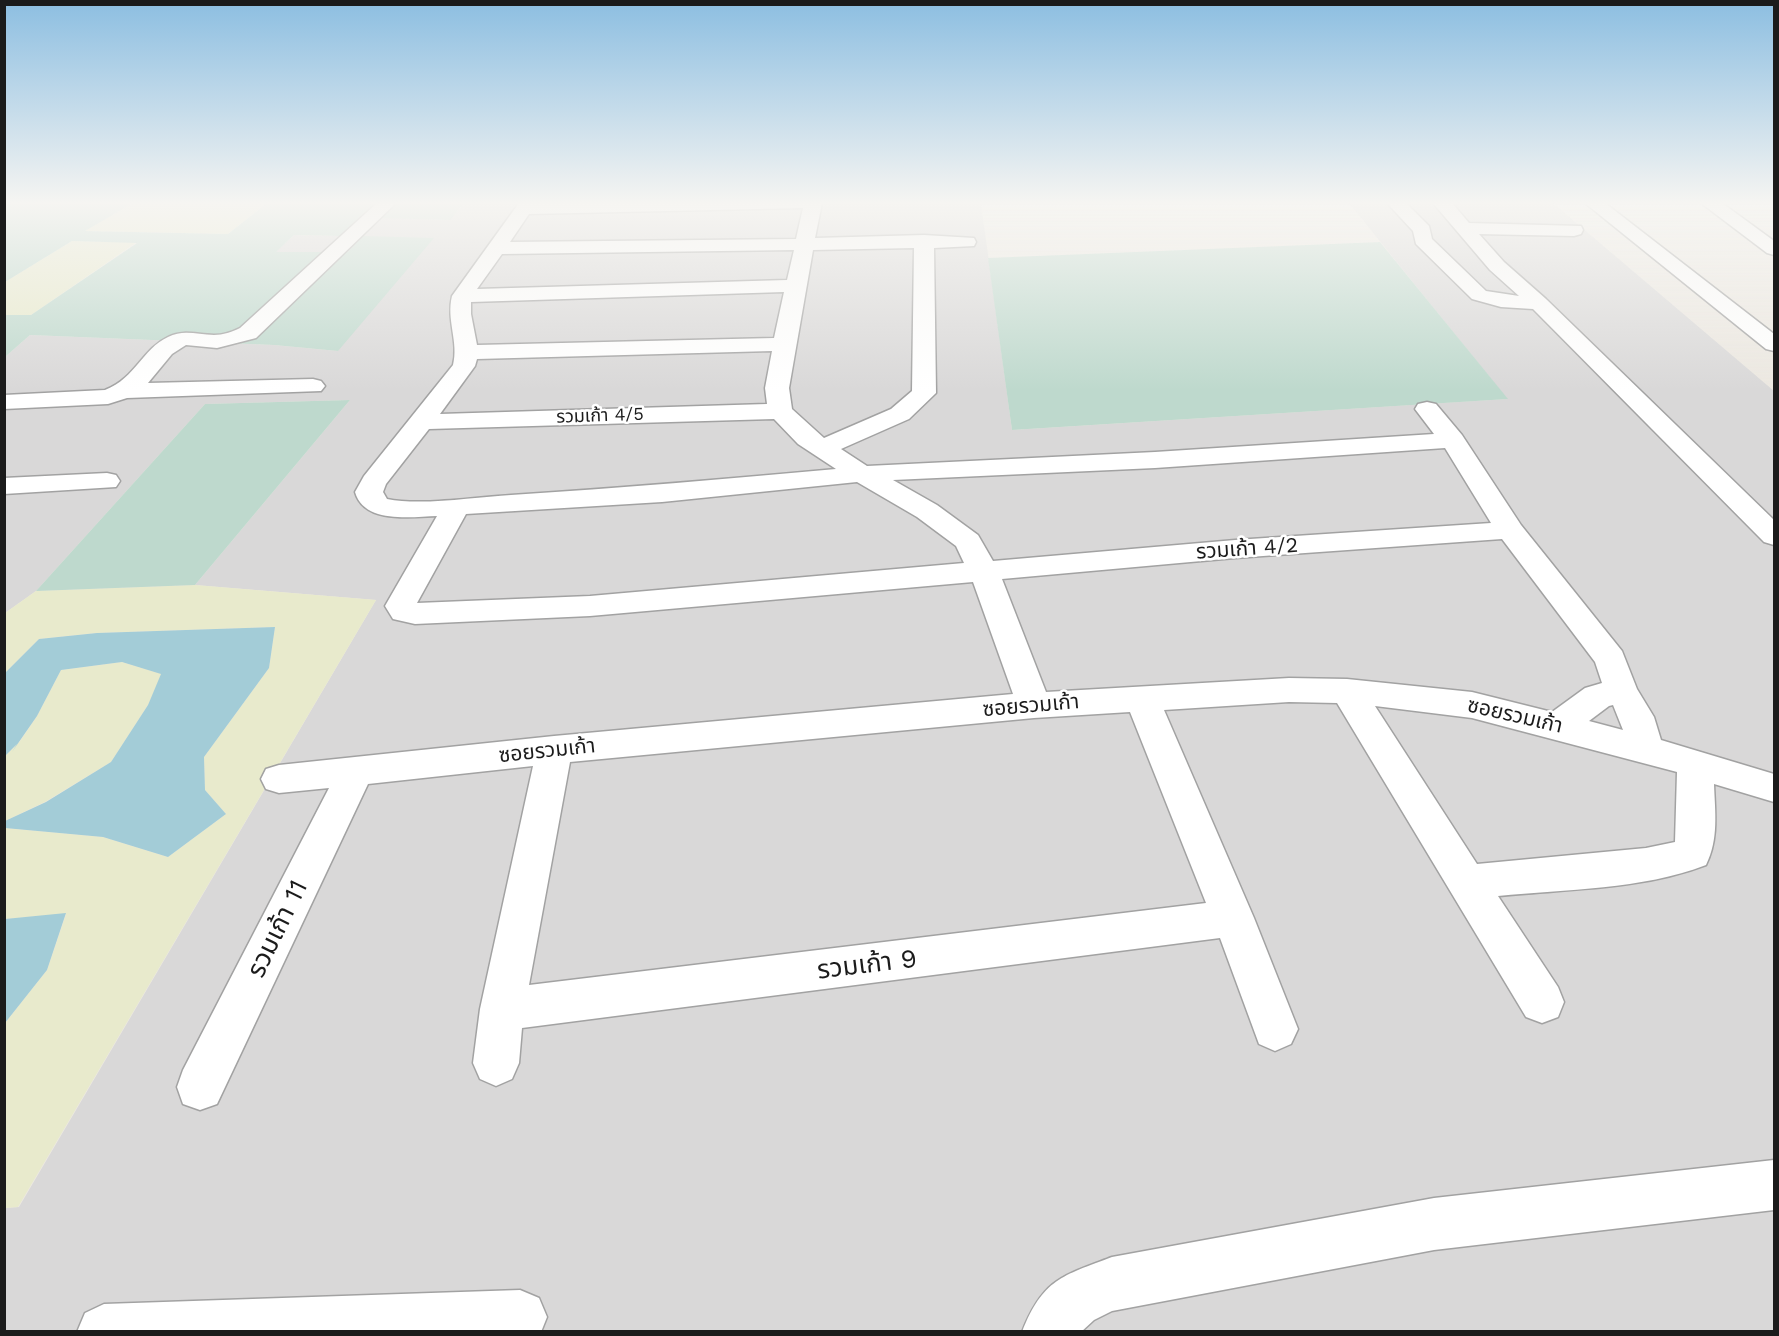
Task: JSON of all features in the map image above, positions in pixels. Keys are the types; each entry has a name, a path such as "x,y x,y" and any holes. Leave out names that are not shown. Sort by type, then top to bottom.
{"street":[{"path":"4,402 108,397 124,391 139,380 161,352 177,341 184,339 225,341 248,333 322,265"},
{"path":"484,265 462,296 459,312 468,352 464,366 373,482 369,492 371,499 378,504 396,509 456,507 662,494 862,474 1167,460 1453,440"},
{"path":"801,265 777,388 780,411 807,439 927,511 959,532 968,541 984,571 1034,705"},
{"path":"823,448 900,414 924,393 924,265"},
{"path":"1449,265 1479,295 1501,301 1539,303"},
{"path":"1497,265 1539,303 1774,536"},
{"path":"1674,265 1774,344"},
{"path":"462,296 797,286"},
{"path":"468,352 784,344"},
{"path":"124,391 313,386"},
{"path":"1427,409 1453,440 1510,530 1610,659 1621,690 1637,717 1646,750"},
{"name":"รวมเก้า 4/5","path":"421,422 780,411"},
{"path":"4,486 107,482"},
{"name":"รวมเก้า 4/2","path":"456,507 400,606 404,612 415,614 590,606 1235,549 1510,530"},
{"name":"ซอยรวมเก้า","path":"279,779 554,750 1034,705 1289,690 1347,691 1472,705 1646,750 1774,788"},
{"path":"1557,726 1597,697 1621,690"},
{"path":"1347,691 1542,1002"},
{"path":"1142,698 1233,918 1275,1029"},
{"path":"496,1063 502,1009 554,750"},
{"path":"1466,882 1646,865 1674,860 1692,853 1696,837 1695,765"},
{"name":"รวมเก้า 11","path":"200,1087 357,771"},
{"name":"รวมเก้า 9","path":"502,1009 1233,918"},
{"path":"1049,1332 1053,1321 1069,1303 1112,1284 1434,1224 1774,1185"},
{"path":"104,1332 520,1317"}],"shaded area":[{"path":"347,265 990,265 1012,430 1507,399 1399,265 1626,265 1774,391 1774,1331 5,1331 4,1208 19,1207 376,600 195,585 350,400 205,404 36,591 5,613 5,357 30,335 274,345 338,351"}],"green space":[{"path":"5,265 32,265 5,282"},
{"path":"32,265 103,265 31,315 5,315 5,282"},
{"path":"104,265 411,265 338,351 274,345 30,335 5,357 5,315 31,315"},
{"path":"989,265 1399,265 1508,399 1012,430"},
{"path":"350,400 195,585 36,591 205,404"},
{"path":"195,585 376,600 18,1207 5,1208 5,1023 47,970 66,914 5,919 5,828 103,837 168,857 226,814 205,790 204,757 269,668 275,627 97,633 39,639 5,673 5,613 36,591"},
{"path":"122,662 162,674 148,705 111,762 45,802 5,821 5,756 20,741 37,716 61,670"}],"water":[{"path":"275,627 269,668 204,757 205,790 226,814 168,857 103,837 5,828 5,821 46,802 111,762 148,705 161,674 122,662 61,670 37,716 12,752 17,744 5,756 5,673 39,639 97,633"},
{"path":"66,913 47,970 5,1023 5,919"}]}
